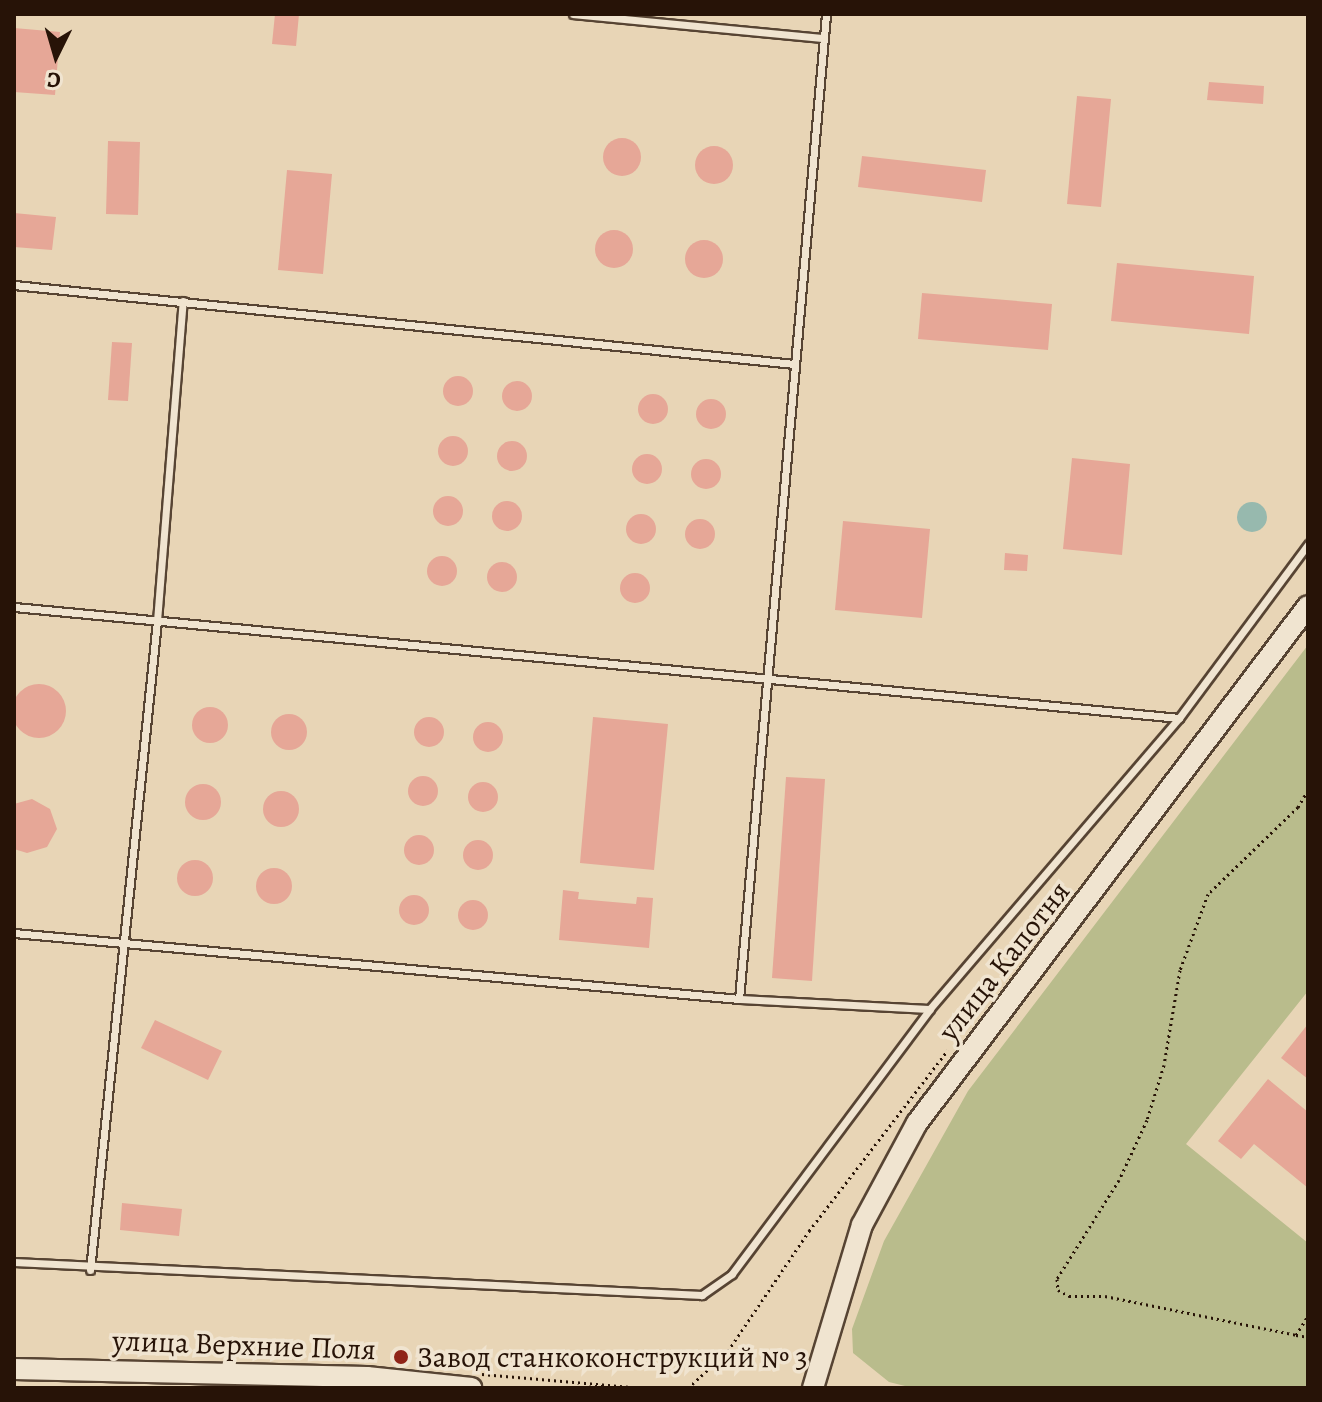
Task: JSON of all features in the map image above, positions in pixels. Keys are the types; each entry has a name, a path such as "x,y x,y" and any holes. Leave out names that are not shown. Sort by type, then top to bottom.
{"main road":[{"name":"улица Капотня","path":"813,1388 862,1225 917,1123 1308,606"},
{"name":"улица Верхние Поля","path":"14,1369 203,1381 367,1377 471,1388"}],"lane":[{"path":"573,14 824,38"},
{"path":"739,999 826,14"},
{"path":"14,285 795,364"},
{"path":"90,1270 157,621 183,301"},
{"path":"14,1262 90,1270 702,1295 732,1274 930,1009 1179,718 1308,544"},
{"path":"14,607 1179,718"},
{"path":"14,933 739,999 930,1009"}],"path":[{"path":"1308,790 1298,807 1208,894 1180,970 1164,1065 1147,1120 1119,1180 1057,1279 1058,1290 1069,1296 1116,1298 1308,1337"},
{"path":"1296,1335 1308,1316"}],"green space":[{"path":"1308,645 1308,991 1186,1144 1308,1243 1308,1388 913,1388 889,1382 853,1353 852,1329 884,1241 968,1091"}],"water":[{"path":"1252,502 1263,506 1267,517 1263,528 1252,532 1241,528 1237,517 1241,506"}],"building":[{"path":"275,14 299,14 296,46 272,44"},
{"path":"14,28 60,32 55,95 14,92"},
{"path":"1209,82 1264,86 1263,104 1207,100"},
{"path":"1077,96 1111,99 1101,207 1067,204"},
{"path":"622,138 635,144 641,157 635,170 622,176 609,170 603,157 609,144"},
{"path":"108,141 140,142 138,215 106,214"},
{"path":"714,146 727,152 733,165 727,178 714,184 701,178 695,165 701,152"},
{"path":"862,156 986,170 982,202 858,187"},
{"path":"287,170 332,174 323,274 278,270"},
{"path":"14,213 56,217 52,250 14,247"},
{"path":"614,230 627,236 633,249 627,262 614,268 601,262 595,249 601,236"},
{"path":"704,240 717,246 723,259 717,272 704,278 691,272 685,259 691,246"},
{"path":"1117,263 1254,276 1249,334 1111,321"},
{"path":"922,293 1052,304 1048,350 918,339"},
{"path":"112,342 132,343 128,401 108,400"},
{"path":"458,376 469,380 473,391 469,402 458,406 447,402 443,391 447,380"},
{"path":"517,381 528,385 532,396 528,407 517,411 506,407 502,396 506,385"},
{"path":"653,394 664,398 668,409 664,420 653,424 642,420 638,409 642,398"},
{"path":"711,399 722,403 726,414 722,425 711,429 700,425 696,414 700,403"},
{"path":"453,436 464,440 468,451 464,462 453,466 442,462 438,451 442,440"},
{"path":"512,441 523,445 527,456 523,467 512,471 501,467 497,456 501,445"},
{"path":"647,454 658,458 662,469 658,480 647,484 636,480 632,469 636,458"},
{"path":"1072,458 1130,464 1122,555 1063,549"},
{"path":"706,459 717,463 721,474 717,485 706,489 695,485 691,474 695,463"},
{"path":"448,496 459,500 463,511 459,522 448,526 437,522 433,511 437,500"},
{"path":"507,501 518,505 522,516 518,527 507,531 496,527 492,516 496,505"},
{"path":"641,514 652,518 656,529 652,540 641,544 630,540 626,529 630,518"},
{"path":"700,519 711,523 715,534 711,545 700,549 689,545 685,534 689,523"},
{"path":"843,521 930,529 922,618 835,610"},
{"path":"1005,553 1028,555 1027,571 1004,570"},
{"path":"442,556 453,560 457,571 453,582 442,586 431,582 427,571 431,560"},
{"path":"502,562 513,566 517,577 513,588 502,592 491,588 487,577 491,566"},
{"path":"635,573 646,577 650,588 646,599 635,603 624,599 620,588 624,577"},
{"path":"39,684 58,692 66,711 58,730 39,738 20,730 12,711 20,692"},
{"path":"210,707 223,712 228,725 223,738 210,743 197,738 192,725 197,712"},
{"path":"289,714 302,719 307,732 302,745 289,750 276,745 271,732 276,719"},
{"path":"429,717 440,721 444,732 440,743 429,747 418,743 414,732 418,721"},
{"path":"593,717 668,724 654,870 580,863"},
{"path":"488,722 499,726 503,737 499,748 488,752 477,748 473,737 477,726"},
{"path":"423,776 434,780 438,791 434,802 423,806 412,802 408,791 412,780"},
{"path":"786,777 825,779 812,981 772,978"},
{"path":"483,782 494,786 498,797 494,808 483,812 472,808 468,797 472,786"},
{"path":"203,784 216,789 221,802 216,815 203,820 190,815 185,802 190,789"},
{"path":"281,791 294,796 299,809 294,822 281,827 268,822 263,809 268,796"},
{"path":"32,799 50,809 57,829 47,847 27,853 14,849 14,804"},
{"path":"419,835 430,839 434,850 430,861 419,865 408,861 404,850 408,839"},
{"path":"478,840 489,844 493,855 489,866 478,870 467,866 463,855 467,844"},
{"path":"195,860 208,865 213,878 208,891 195,896 182,891 177,878 182,865"},
{"path":"274,868 287,873 292,886 287,899 274,904 261,899 256,886 261,873"},
{"path":"563,890 579,892 578,899 636,904 637,897 653,898 649,948 559,940"},
{"path":"414,895 425,899 429,910 425,921 414,925 403,921 399,910 403,899"},
{"path":"473,900 484,904 488,915 484,926 473,930 462,926 458,915 462,904"},
{"path":"155,1020 222,1051 208,1080 141,1048"},
{"path":"1308,1024 1308,1079 1281,1058"},
{"path":"1268,1079 1308,1112 1308,1188 1254,1144 1241,1159 1218,1141"},
{"path":"122,1203 182,1209 179,1236 120,1230"}],"place":[{"name":"Завод станкоконструкций № 3","path":"401,1357"}]}
